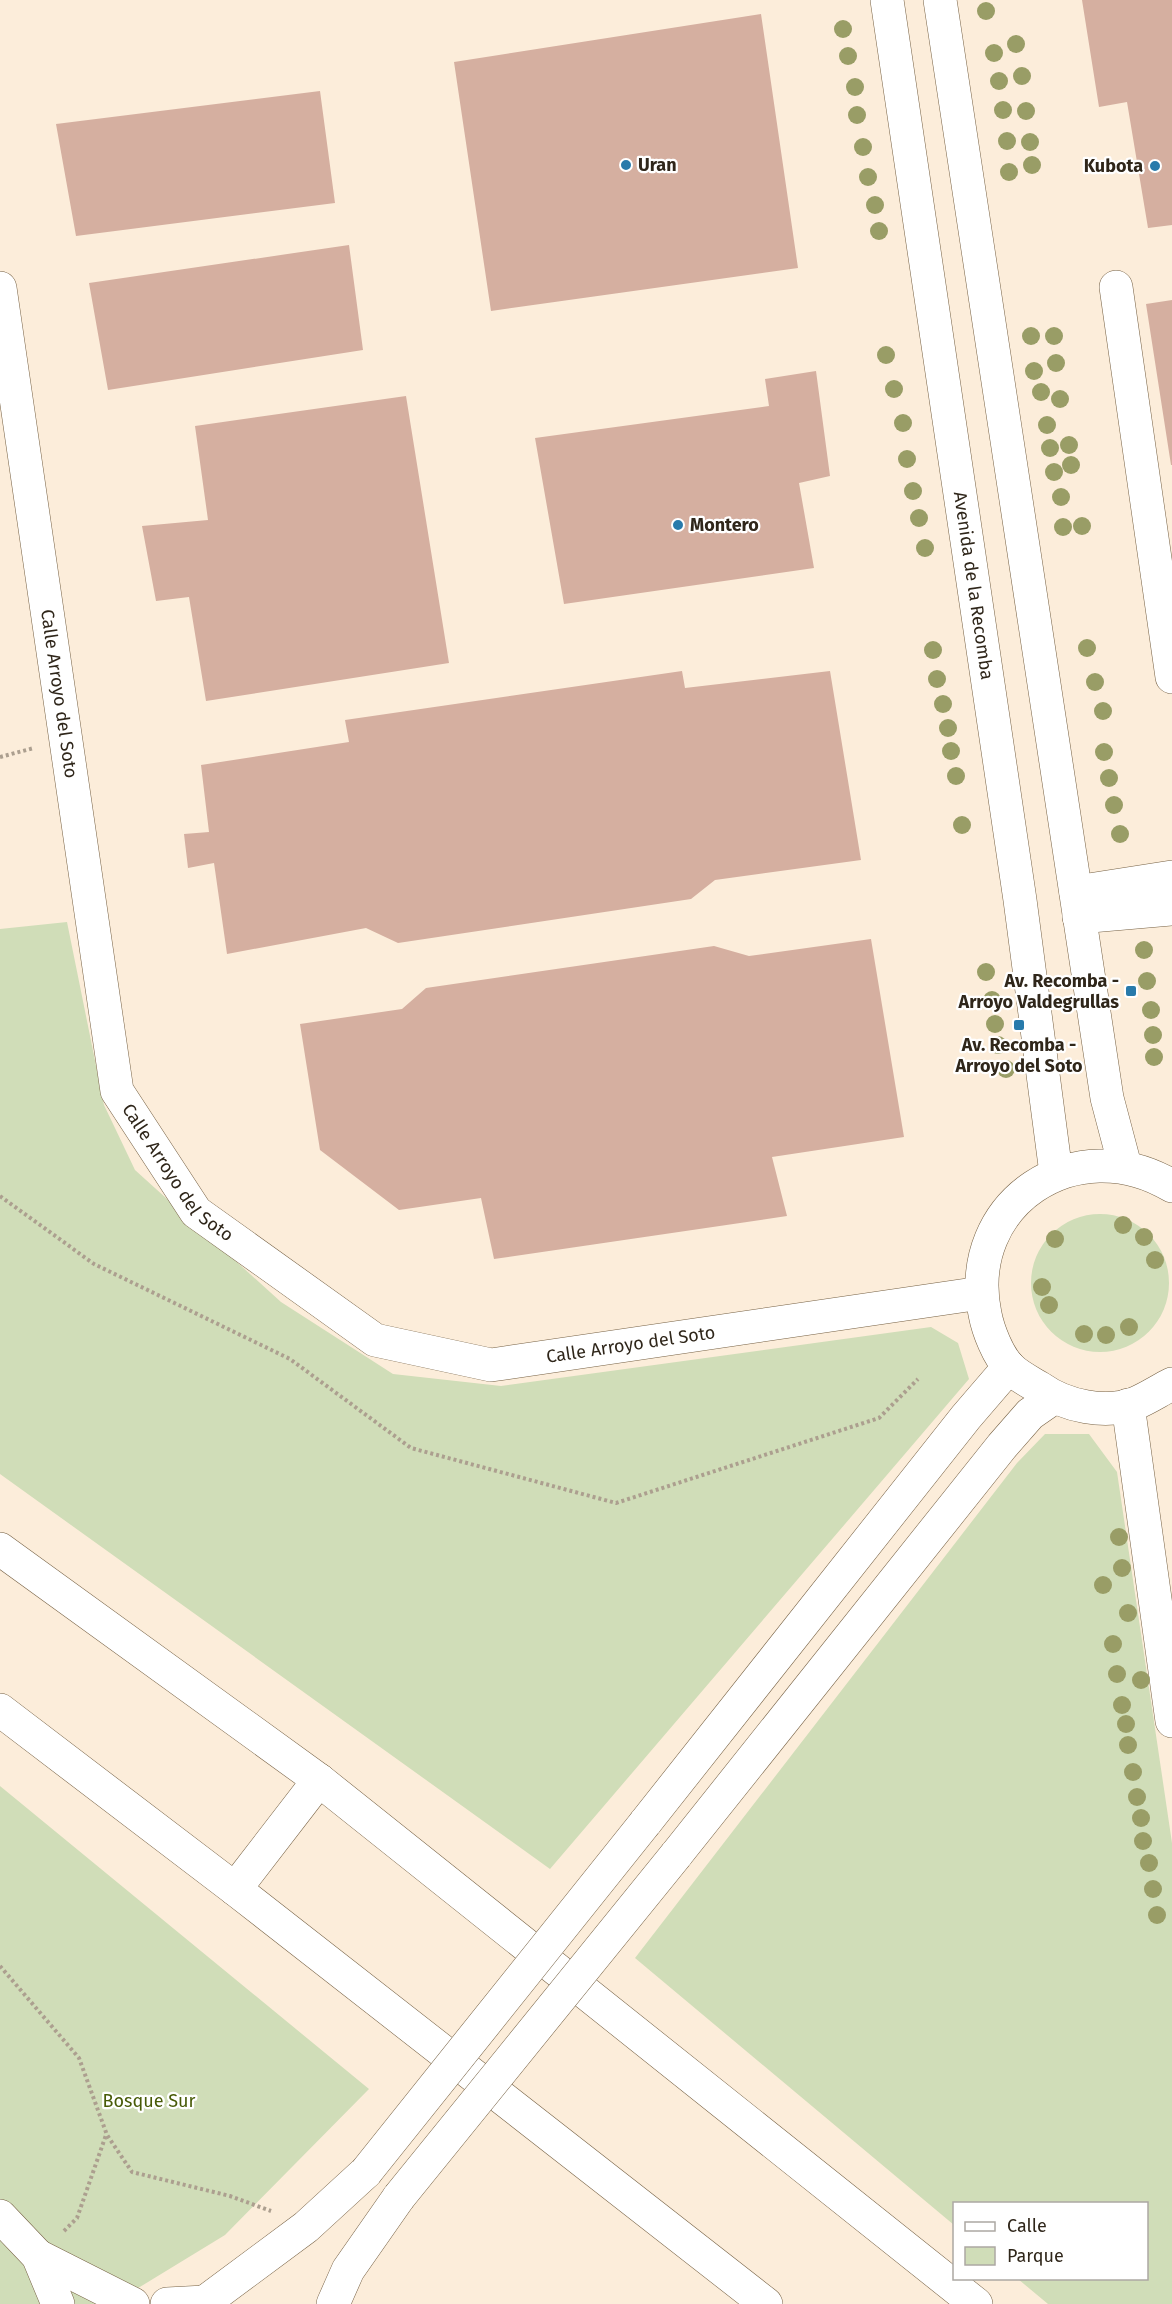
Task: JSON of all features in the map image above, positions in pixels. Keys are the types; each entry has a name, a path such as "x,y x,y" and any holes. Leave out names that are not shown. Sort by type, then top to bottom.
{"main road":[{"name":"Avenida de la Recomba","path":"887,0 1020,900 1056,1173"},
{"path":"940,0 1107,1098 1125,1166"},
{"path":"1116,287 1172,677"},
{"name":"Calle Arroyo del Soto","path":"0,288 117,1091 196,1212 375,1340 491,1365 981,1293"},
{"path":"1078,905 1172,877"},
{"path":"1078,905 1172,909"},
{"path":"1172,1186 1156,1176 1125,1166 1083,1166 1056,1173 1023,1196 997,1224 983,1257 981,1293 988,1327 1009,1367 1053,1398 1078,1405 1105,1408 1128,1405 1172,1384"},
{"path":"167,2304 207,2303 306,2227 366,2172 966,1417 1009,1367"},
{"path":"333,2304 348,2270 399,2197 676,1855 1002,1446 1030,1414 1053,1398"},
{"path":"1128,1405 1172,1721"},
{"path":"0,1549 320,1780 976,2304"},
{"path":"0,1710 235,1889 766,2304"},
{"path":"235,1889 320,1780"},
{"path":"0,2216 38,2256 133,2304"},
{"path":"38,2256 58,2304"}],"path":[{"path":"0,1966 79,2058 107,2134 132,2172 230,2196 274,2213"},
{"path":"38,2256 77,2218 107,2134"}],"green space":[{"path":"67,922 104,1105 135,1170 281,1302 393,1374 501,1386 931,1327 958,1343 969,1379 550,1869 0,1474 0,929"},
{"path":"1100,1214 1126,1219 1149,1234 1164,1257 1169,1283 1164,1309 1149,1332 1126,1347 1100,1352 1074,1347 1051,1332 1036,1309 1031,1283 1036,1257 1051,1234 1074,1219"},
{"path":"1045,1434 1089,1434 1117,1472 1172,1843 1172,2304 1048,2304 1019,2280 1148,2280 1148,2202 953,2202 953,2224 635,1958 1017,1463"},
{"name":"Bosque Sur","path":"0,1786 369,2089 225,2235 112,2304 0,2304"}],"building":[{"name":"Kubota","path":"1082,0 1172,0 1172,225 1148,228 1127,102 1099,107"},
{"name":"Uran","path":"761,14 798,268 491,311 454,62"},
{"path":"320,91 335,203 76,236 56,124"},
{"path":"349,245 363,350 108,390 89,283"},
{"path":"1172,300 1172,465 1171,465 1146,304"},
{"name":"Montero","path":"816,371 830,476 799,483 814,568 564,604 535,438 769,406 765,379"},
{"path":"406,396 449,663 206,701 189,597 156,601 142,526 208,520 195,426"},
{"path":"682,671 685,688 830,671 861,860 715,880 691,899 398,943 366,928 227,954 214,863 188,868 184,834 209,832 201,765 349,742 345,720"},
{"path":"871,939 904,1137 772,1157 787,1216 494,1259 481,1198 399,1210 320,1150 300,1024 402,1009 426,988 714,946 749,956"}],"place":[{"name":"Uran","path":"626,165"},
{"name":"Kubota","path":"1155,166"},
{"name":"Montero","path":"678,525"},
{"name":"Av. Recomba - Arroyo Valdegrullas","path":"1131,991"},
{"name":"Av. Recomba - Arroyo del Soto","path":"1019,1025"}]}
